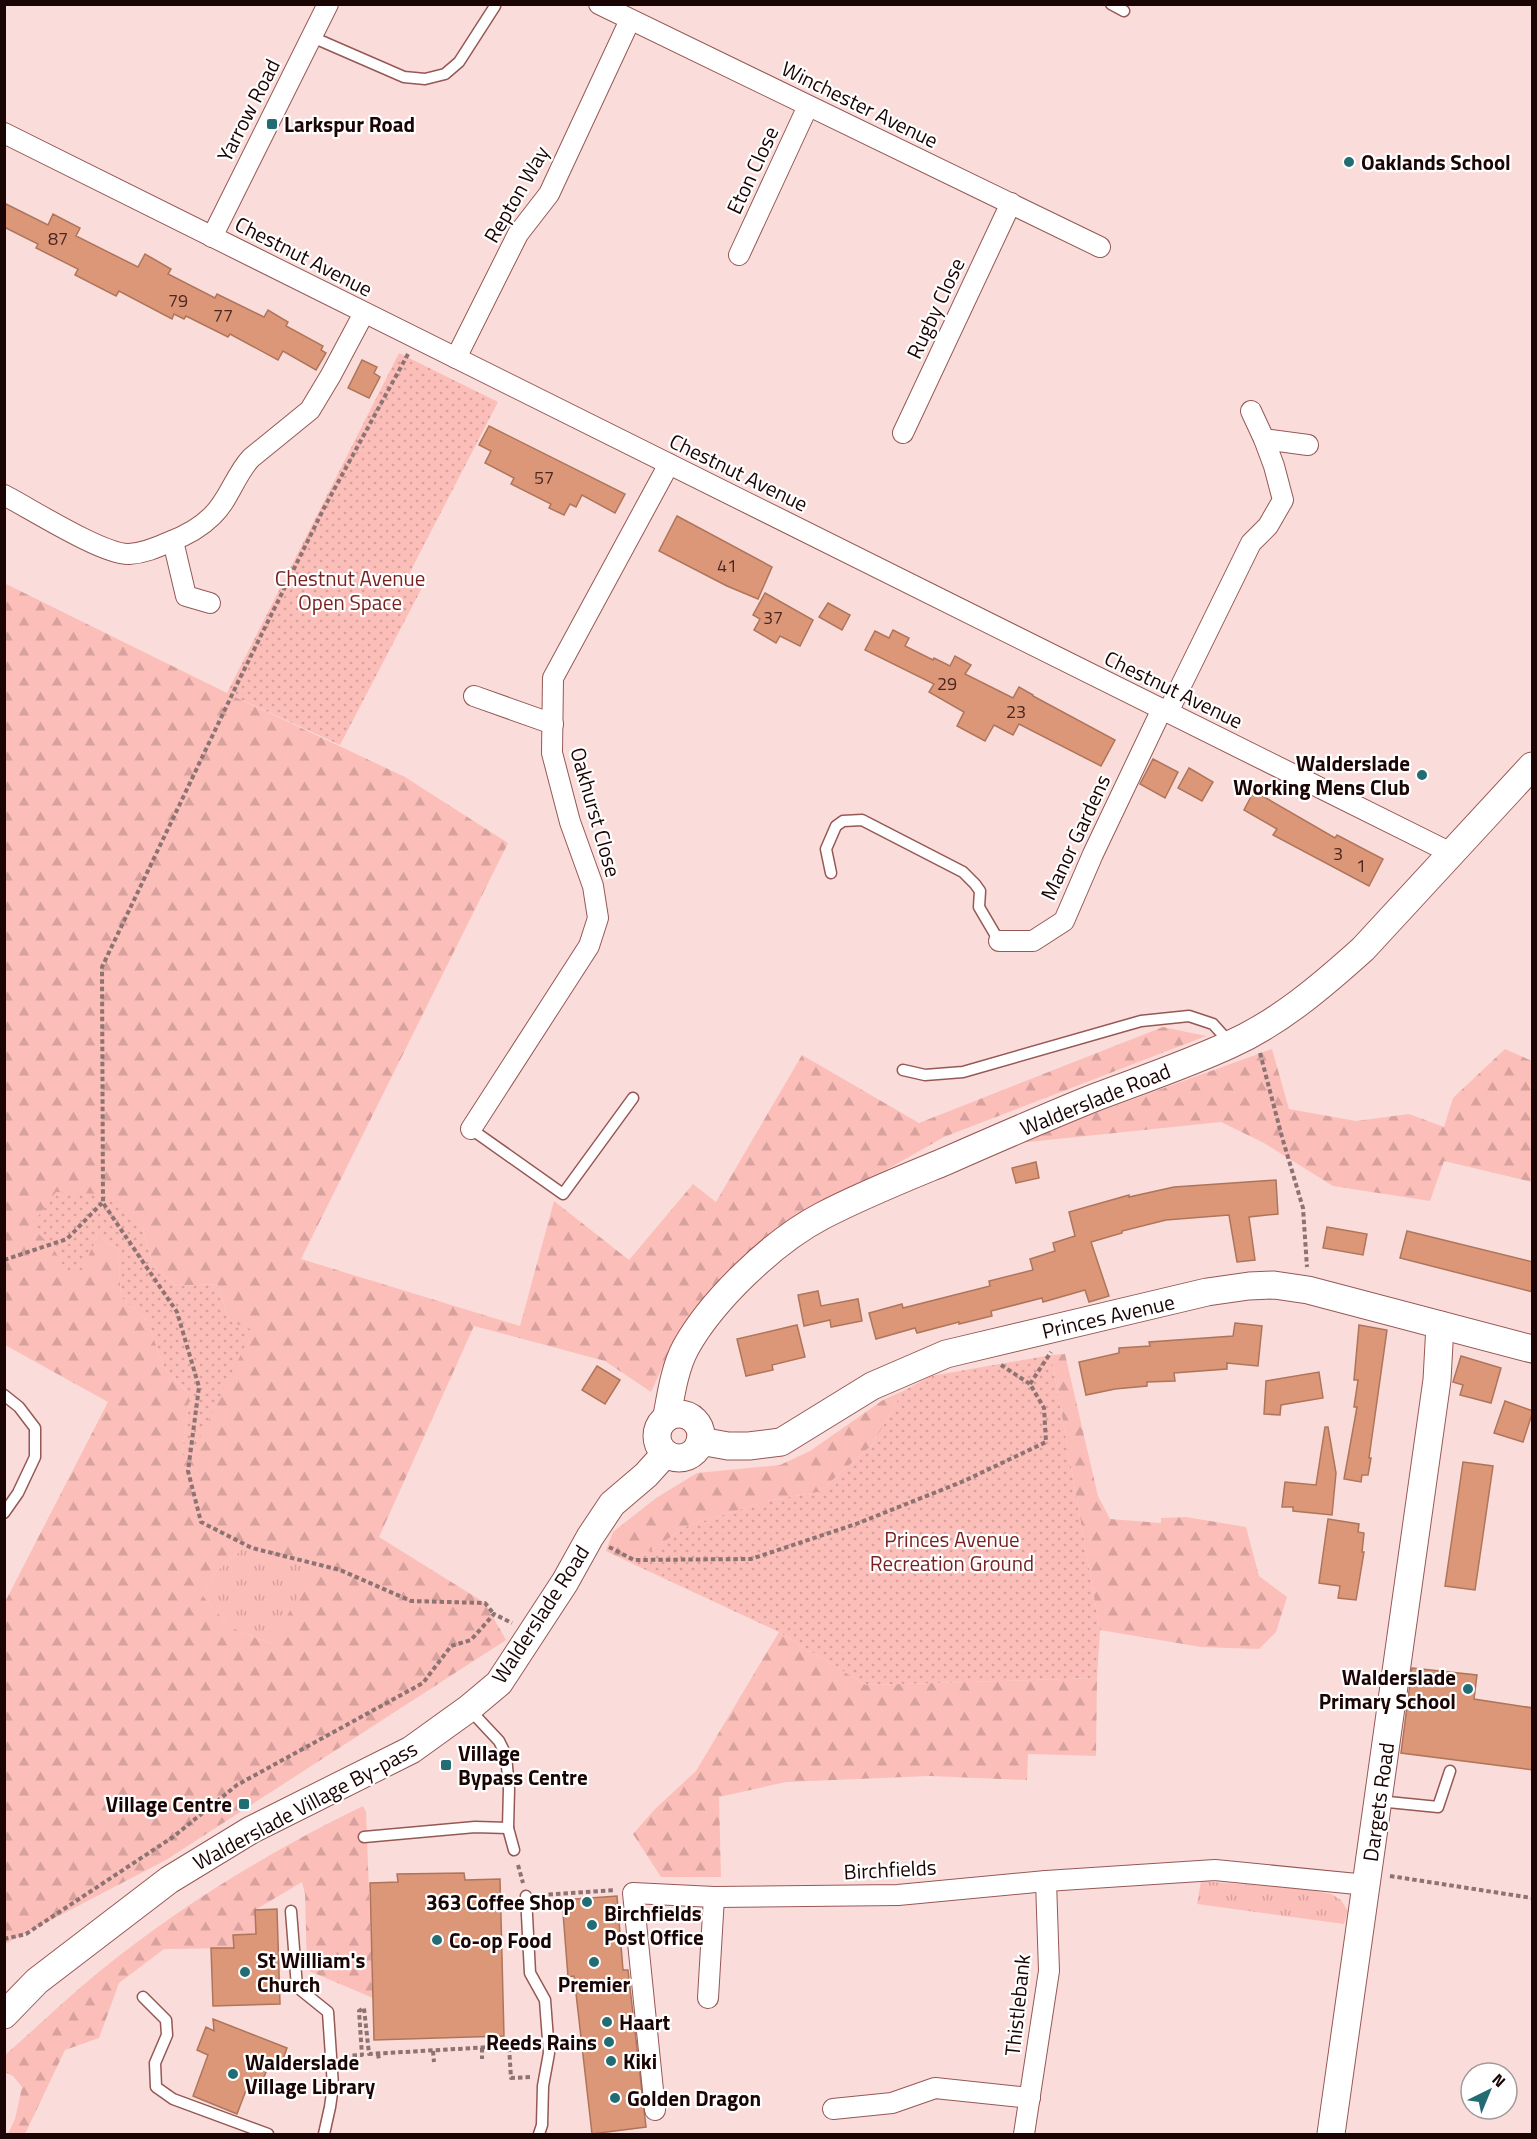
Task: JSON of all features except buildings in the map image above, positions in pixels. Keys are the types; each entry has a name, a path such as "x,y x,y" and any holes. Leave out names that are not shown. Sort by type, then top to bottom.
{"street":[{"name":"Yarrow Road","path":"212,237 328,4"},
{"name":"Winchester Avenue","path":"599,4 1101,248"},
{"name":"Repton Way","path":"456,358 518,234 549,194 630,20"},
{"name":"Eton Close","path":"739,255 808,106"},
{"name":"Chestnut Avenue","path":"4,134 1453,854"},
{"name":"Rugby Close","path":"903,433 1011,203"},
{"path":"4,495 115,552 128,554 148,551 173,541 196,529 214,515 246,463 310,410 364,313"},
{"path":"1251,411 1264,439 1308,445"},
{"name":"Manor Gardens","path":"999,941 1033,941 1064,921 1093,854 1251,543 1268,526 1283,500 1264,439"},
{"name":"Oakhurst Close","path":"471,1130 589,946 598,918 593,886 570,822 552,753 553,678 669,464"},
{"path":"173,541 186,596 210,603"},
{"path":"474,696 553,724"},
{"name":"Walderslade Road","path":"667,1416 672,1389 685,1348 709,1313 738,1280 796,1231 846,1204 1073,1106 1243,1038 1277,1018 1336,973 1385,927 1533,766"},
{"name":"Princes Avenue","path":"700,1441 728,1446 781,1442 872,1386 946,1354 1207,1292 1250,1286 1274,1285 1308,1290 1533,1349"},
{"name":"Dargets Road","path":"1331,2134 1437,1380 1440,1326"},
{"path":"682,1414 689,1416 699,1427 700,1441 693,1454 679,1458 665,1454 660,1449 656,1435 667,1416 682,1414"},
{"name":"Walderslade Road","path":"468,1709 499,1683 565,1582 590,1537 612,1504 646,1475 665,1454"},
{"name":"Walderslade Village By-pass","path":"4,2015 37,1981 169,1880 251,1830 411,1750 468,1709"},
{"name":"Birchfields","path":"633,1893 714,1897 898,1895 1046,1881 1215,1870 1368,1879"},
{"name":"Thistlebank","path":"1024,2134 1049,1971 1046,1881"},
{"path":"633,1893 655,2110"},
{"path":"708,1998 714,1897"},
{"path":"832,2109 892,2103 935,2088 1030,2098"}],"lane":[{"path":"1111,4 1124,11"},
{"path":"312,37 404,77 425,80 446,74 459,62 495,6"},
{"path":"831,873 826,849 836,826 843,821 862,820 963,872 980,891 980,907 999,941"},
{"path":"903,1070 925,1075 963,1072 1142,1022 1189,1016 1243,1038"},
{"path":"471,1130 563,1194 633,1098"},
{"path":"4,1395 19,1407 35,1428 35,1457 18,1493 4,1512"},
{"path":"468,1709 499,1742 506,1755 509,1790 508,1828 514,1850"},
{"path":"1378,1801 1438,1807 1450,1771"},
{"path":"364,1837 476,1827 508,1828"},
{"path":"526,1896 530,1973 545,2000 549,2053 544,2076 542,2125 539,2134"},
{"path":"291,1911 297,1987 328,2012 333,2086 324,2134"},
{"path":"143,1997 166,2020 167,2035 155,2062 156,2087 173,2099 268,2134"}],"path":[{"path":"416,339 314,529 102,967 103,1203 177,1312 199,1386 188,1472 201,1522 252,1548 339,1570 411,1601 485,1603 494,1614 506,1622"},
{"path":"1243,1038 1282,1137 1304,1208 1308,1290"},
{"path":"4,1260 67,1239 103,1203"},
{"path":"634,1560 751,1559 856,1524 964,1481 1046,1442 1044,1408 1030,1384 993,1360"},
{"path":"4,1939 26,1934 173,1837 237,1785 423,1683 451,1646 471,1640 494,1614"},
{"path":"514,1850 526,1896 615,1890 633,1893"},
{"path":"1368,1879 1533,1898"},
{"path":"331,2057 362,2055 359,2011 364,2008 369,2054 509,2046 511,2078 544,2076"},
{"path":"482,2048 482,2059"},
{"path":"433,2051 434,2062"},
{"path":"378,2054 379,2060"}],"green space":[{"name":"Chestnut Avenue Open Space","path":"399,353 498,402 410,572 426,580 340,745 227,693"},
{"path":"4,583 227,693 405,777 508,843 301,1259 520,1326 554,1201 629,1260 693,1184 716,1202 802,1055 919,1123 1163,1027 1206,1036 944,1137 763,1240 696,1311 672,1346 651,1392 605,1361 474,1326 379,1537 485,1603 506,1640 166,1860 5,1944 5,1602 108,1402 5,1345","holes":["31,1225 142,1226 153,1265 176,1286 217,1284 229,1321 182,1453 190,1395 164,1367 147,1320 121,1297 118,1249 97,1237 67,1272 54,1249","250,1542 316,1565 271,1644 230,1627 203,1596 217,1571"]},
{"path":"1272,1049 1289,1109 1356,1121 1409,1114 1444,1127 1453,1098 1505,1049 1532,1061 1532,1182 1444,1161 1430,1201 1333,1186 1264,1143 1221,1122 1009,1144"},
{"path":"56,1192 102,1194 142,1226 153,1265 176,1286 217,1284 229,1321 253,1330 190,1458 182,1454 190,1395 164,1367 147,1320 121,1297 118,1249 97,1237 82,1270 67,1273 54,1249 31,1226"},
{"path":"1065,1354 1098,1496 1110,1519 1161,1523 1161,1518 1186,1517 1246,1527 1259,1576 1287,1597 1276,1632 1259,1649 1201,1647 1100,1630 1051,1355"},
{"name":"Princes Avenue Recreation Ground","path":"1051,1355 1100,1630 1097,1678 866,1685 779,1632 631,1563 688,1526 771,1500 819,1492 872,1445 903,1391 931,1376"},
{"path":"903,1391 872,1445 819,1492 771,1500 688,1526 631,1563 606,1551 613,1532 656,1498 697,1473 780,1465 810,1451 883,1400"},
{"path":"250,1542 317,1565 271,1644 230,1627 203,1596 217,1571"},
{"path":"779,1632 866,1685 1097,1678 1096,1756 1028,1754 1027,1780 930,1776 786,1782 719,1797 721,1877 661,1877 633,1834 655,1809 696,1771"},
{"path":"363,1806 366,1812 373,1998 307,1970 305,1894 302,1882 255,1910 256,1934 234,1935 234,1948 164,1949 119,1983 99,2038 65,2050 25,2134 8,2134 15,2119 22,2087 13,2076 5,2072 4,2056 88,1981 162,1924 260,1861"},
{"path":"1201,1881 1306,1889 1331,1894 1341,1900 1348,1911 1344,1924 1197,1904"}],"place":[{"name":"Larkspur Road","path":"272,124"},
{"name":"Oaklands School","path":"1349,162"},
{"name":"Walderslade Working Mens Club","path":"1422,775"},
{"name":"Walderslade Primary School","path":"1468,1689"},
{"name":"Village Bypass Centre","path":"446,1765"},
{"name":"Village Centre","path":"244,1804"},
{"name":"363 Coffee Shop","path":"587,1902"},
{"name":"Birchfields Post Office","path":"592,1925"},
{"name":"Co-op Food","path":"437,1940"},
{"name":"Premier","path":"594,1962"},
{"name":"St William's Church","path":"245,1972"},
{"name":"Haart","path":"607,2022"},
{"name":"Reeds Rains","path":"609,2042"},
{"name":"Kiki","path":"611,2061"},
{"name":"Walderslade Village Library","path":"233,2074"},
{"name":"Golden Dragon","path":"615,2098"}]}
